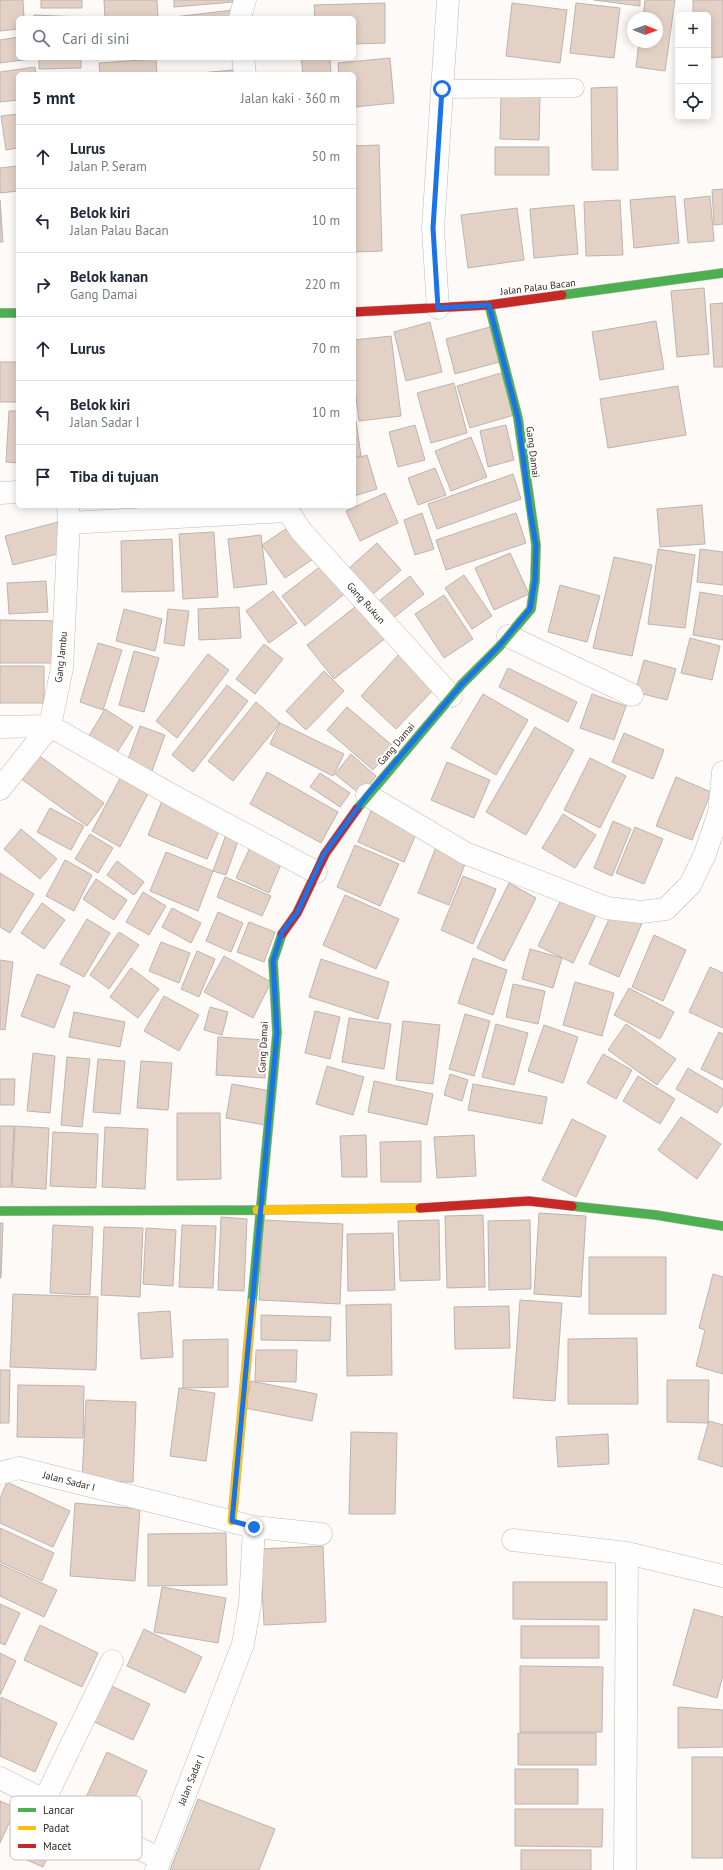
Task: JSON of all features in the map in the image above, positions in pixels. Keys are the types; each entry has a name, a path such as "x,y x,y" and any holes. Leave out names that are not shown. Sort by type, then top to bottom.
{"street":[{"path":"241,16 245,0"},
{"path":"438,308 433,228 448,0"},
{"path":"243,60 245,72"},
{"name":"Jalan Palau Bacan","path":"356,312 489,305 723,273"},
{"name":"Gang Damai","path":"232,1521 259,1211 277,1033 273,961 282,932 297,913 324,854 367,795 451,696 508,636 530,609 535,580 536,545 518,418 489,305"},
{"path":"0,313 16,313"},
{"path":"0,493 16,492"},
{"path":"68,514 286,509"},
{"name":"Gang Rukun","path":"286,509 301,531 451,696"},
{"name":"Gang Jambu","path":"0,789 50,726 62,668 68,514"},
{"path":"508,636 632,695"},
{"path":"0,727 50,726 184,802 316,872"},
{"path":"367,795 465,853 607,908 641,912 666,909 690,885 705,854 721,814 723,772"},
{"path":"0,1211 259,1211 402,1209 529,1201 656,1215 723,1226"},
{"name":"Jalan Sadar I","path":"0,1473 19,1468 254,1527 321,1534"},
{"name":"Jalan Sadar I","path":"142,1855 158,1864 243,1644 250,1604 254,1527"},
{"path":"513,1540 627,1553 723,1576"},
{"path":"625,1870 627,1553"},
{"path":"46,1796 112,1661"},
{"name":"Jalan Sadar I","path":"0,1778 34,1796"}],"lane":[{"path":"442,89 575,88"}],"building":[{"path":"0,0 23,0 24,16 16,16 16,29 0,31"},
{"path":"41,0 82,0 82,8 41,8"},
{"path":"104,0 157,0 158,16 105,16"},
{"path":"174,0 233,0 233,2 174,7"},
{"path":"594,0 640,0 640,6"},
{"path":"645,0 675,0 665,71 636,67 638,48 663,48 663,12 644,12"},
{"path":"693,0 723,0 723,57 711,58 711,12 693,12"},
{"path":"385,3 385,43 356,44 356,16 315,16 314,5"},
{"path":"512,3 567,10 560,63 506,56"},
{"path":"576,3 620,8 614,58 570,53"},
{"path":"233,10 233,16 183,16"},
{"path":"34,15 57,16 34,16"},
{"path":"16,37 16,60 23,60 0,63 0,40"},
{"path":"390,58 394,103 356,107 356,72 339,72 338,63"},
{"path":"39,60 81,60 81,68 39,69"},
{"path":"156,60 157,72 100,72 99,63"},
{"path":"301,60 330,60 331,72 303,72"},
{"path":"35,67 36,72 16,72 16,100 0,102 0,72"},
{"path":"234,70 234,72 211,72"},
{"path":"617,87 618,170 592,170 591,88"},
{"path":"501,95 540,95 539,140 500,139"},
{"path":"16,114 16,148 6,150 1,116"},
{"path":"379,145 382,251 356,252 356,146"},
{"path":"495,147 549,147 549,175 495,175"},
{"path":"16,166 16,191 0,193 0,168"},
{"path":"723,189 723,224 714,225 712,190"},
{"path":"675,196 679,243 634,248 630,200"},
{"path":"710,196 714,241 688,243 684,199"},
{"path":"0,200 3,242 0,242"},
{"path":"620,200 623,255 586,256 584,202"},
{"path":"574,205 578,254 534,258 530,209"},
{"path":"517,208 524,260 468,268 461,215"},
{"path":"704,288 709,354 677,357 671,291"},
{"path":"723,303 723,367 714,367 710,304"},
{"path":"656,321 664,369 600,380 592,332"},
{"path":"430,322 442,372 406,381 394,332"},
{"path":"490,327 499,362 455,374 446,339"},
{"path":"391,336 401,416 359,421 356,396 356,340"},
{"path":"0,362 16,362 16,402 0,402"},
{"path":"501,373 514,415 470,428 457,386"},
{"path":"454,383 467,433 431,443 417,393"},
{"path":"678,386 686,435 608,448 600,399"},
{"path":"9,411 16,411 16,463 6,462"},
{"path":"356,421 361,456 356,457"},
{"path":"415,425 425,460 398,467 389,432"},
{"path":"506,425 514,460 488,467 480,431"},
{"path":"471,437 487,477 451,491 435,451"},
{"path":"367,455 377,489 356,495 356,458"},
{"path":"435,468 446,495 418,505 408,478"},
{"path":"513,474 521,499 437,529 428,504"},
{"path":"385,493 398,523 360,541 346,511 356,508 356,506"},
{"path":"702,505 705,544 660,547 657,509"},
{"path":"422,513 434,549 415,555 404,520"},
{"path":"516,513 526,543 446,570 436,540"},
{"path":"58,522 66,552 13,565 5,536"},
{"path":"293,524 316,557 285,578 262,545"},
{"path":"214,532 218,597 183,599 179,534"},
{"path":"261,535 267,584 234,588 228,539"},
{"path":"172,539 174,591 122,592 121,541"},
{"path":"377,543 401,570 372,595 348,569"},
{"path":"658,549 695,555 685,628 648,624"},
{"path":"700,549 723,552 723,585 697,582"},
{"path":"510,553 529,594 494,610 475,568"},
{"path":"614,557 652,565 632,656 593,648"},
{"path":"326,562 348,591 305,626 282,596"},
{"path":"464,575 492,616 472,629 445,588"},
{"path":"410,576 424,594 392,619 378,602"},
{"path":"46,581 48,612 9,614 7,583"},
{"path":"560,585 600,596 587,642 548,632"},
{"path":"273,591 297,623 269,643 246,611"},
{"path":"700,592 723,596 723,640 693,635"},
{"path":"444,595 473,639 444,658 415,614"},
{"path":"360,603 387,637 334,679 307,645"},
{"path":"239,607 241,638 199,640 198,609"},
{"path":"124,609 162,619 155,651 116,641"},
{"path":"168,609 189,611 184,646 164,643"},
{"path":"0,620 61,621 61,663 0,663"},
{"path":"690,638 720,646 712,680 681,673"},
{"path":"98,643 122,650 103,710 80,702"},
{"path":"264,644 283,659 255,694 236,679"},
{"path":"134,651 159,658 144,712 119,705"},
{"path":"400,653 436,687 396,729 361,696"},
{"path":"208,654 229,670 177,738 156,721"},
{"path":"644,660 676,669 667,700 635,692"},
{"path":"0,666 44,666 44,703 0,703"},
{"path":"508,668 577,702 568,722 499,687"},
{"path":"324,671 344,691 306,730 286,711"},
{"path":"227,685 248,701 193,772 172,755"},
{"path":"483,694 528,720 496,775 451,748"},
{"path":"592,694 626,706 614,740 580,728"},
{"path":"256,702 280,723 233,781 208,761"},
{"path":"347,707 393,746 373,770 327,730"},
{"path":"105,709 133,727 115,756 87,739"},
{"path":"280,723 344,754 333,776 270,744"},
{"path":"140,726 165,735 151,774 126,765"},
{"path":"535,727 574,750 526,835 486,812"},
{"path":"624,733 664,750 653,779 612,762"},
{"path":"34,752 104,803 87,826 17,776"},
{"path":"351,754 376,776 361,795 335,774"},
{"path":"590,758 626,776 600,828 564,810"},
{"path":"447,762 490,780 474,818 431,800"},
{"path":"124,771 152,786 120,847 92,831"},
{"path":"267,772 338,812 321,843 250,804"},
{"path":"320,773 350,793 340,807 310,787"},
{"path":"676,777 711,792 692,840 656,826"},
{"path":"162,801 221,826 207,859 148,835"},
{"path":"50,808 84,826 71,850 37,832"},
{"path":"371,811 417,832 404,862 358,842"},
{"path":"563,814 596,835 575,868 542,848"},
{"path":"613,821 631,829 612,876 594,868"},
{"path":"635,827 663,839 644,884 616,873"},
{"path":"21,829 57,859 40,879 4,849"},
{"path":"228,829 241,833 226,875 213,871"},
{"path":"90,834 113,848 98,873 75,859"},
{"path":"252,843 284,857 269,893 236,878"},
{"path":"355,845 399,864 380,906 337,887"},
{"path":"436,847 467,859 449,905 418,893"},
{"path":"166,852 213,871 198,911 150,891"},
{"path":"65,860 92,875 74,911 46,896"},
{"path":"117,861 144,882 134,895 107,875"},
{"path":"0,873 34,894 10,933 0,927"},
{"path":"463,876 496,889 473,944 441,930"},
{"path":"225,877 271,896 262,916 217,897"},
{"path":"96,879 127,900 114,920 83,899"},
{"path":"509,883 536,898 504,961 477,948"},
{"path":"143,892 166,906 149,935 126,922"},
{"path":"345,895 399,919 376,969 323,945"},
{"path":"563,896 597,913 573,963 538,946"},
{"path":"42,903 65,920 44,949 21,933"},
{"path":"172,908 201,923 191,943 162,927"},
{"path":"613,910 642,923 619,977 589,964"},
{"path":"218,912 243,923 231,952 206,941"},
{"path":"87,919 110,933 84,977 60,964"},
{"path":"249,922 275,932 264,962 237,952"},
{"path":"119,932 139,945 109,989 90,975"},
{"path":"654,935 686,950 663,1001 632,987"},
{"path":"161,942 190,953 179,983 149,971"},
{"path":"530,949 562,958 553,988 522,979"},
{"path":"197,951 215,959 199,997 181,989"},
{"path":"224,956 271,982 253,1018 204,992"},
{"path":"473,958 507,970 493,1015 458,1003"},
{"path":"321,959 389,982 378,1019 309,997"},
{"path":"0,960 13,962 5,1030 0,1029"},
{"path":"710,967 723,973 723,1028 689,1012"},
{"path":"131,968 159,989 138,1018 110,997"},
{"path":"37,974 70,986 54,1028 21,1016"},
{"path":"575,982 614,993 602,1036 563,1025"},
{"path":"513,984 545,991 538,1024 506,1017"},
{"path":"629,988 674,1012 660,1039 614,1015"},
{"path":"164,996 199,1015 179,1051 144,1031"},
{"path":"210,1007 228,1012 222,1035 204,1030"},
{"path":"315,1011 340,1017 330,1059 305,1053"},
{"path":"74,1012 125,1022 120,1047 69,1037"},
{"path":"465,1014 490,1021 474,1076 449,1069"},
{"path":"349,1018 391,1024 384,1069 342,1062"},
{"path":"403,1021 440,1025 433,1084 396,1080"},
{"path":"496,1024 528,1033 514,1085 482,1077"},
{"path":"626,1024 676,1059 657,1085 608,1050"},
{"path":"544,1025 578,1037 563,1083 528,1071"},
{"path":"719,1032 723,1034 723,1080 701,1069"},
{"path":"218,1037 266,1040 265,1078 216,1075"},
{"path":"33,1053 55,1056 50,1113 27,1111"},
{"path":"603,1054 632,1070 616,1099 587,1083"},
{"path":"67,1057 90,1059 82,1127 61,1125"},
{"path":"98,1059 125,1061 120,1114 93,1112"},
{"path":"141,1061 172,1063 168,1110 137,1108"},
{"path":"327,1066 364,1077 353,1115 316,1104"},
{"path":"688,1068 723,1089 723,1104 717,1113 676,1089"},
{"path":"450,1074 468,1080 462,1101 444,1095"},
{"path":"638,1076 675,1099 660,1124 623,1101"},
{"path":"0,1079 15,1079 14,1105 0,1105"},
{"path":"374,1081 433,1094 427,1125 368,1112"},
{"path":"232,1084 271,1091 265,1125 226,1118"},
{"path":"473,1084 547,1097 542,1124 468,1110"},
{"path":"177,1113 220,1113 221,1179 177,1180"},
{"path":"681,1117 721,1144 697,1179 658,1150"},
{"path":"572,1119 606,1136 576,1197 542,1180"},
{"path":"0,1126 14,1126 11,1187 0,1187"},
{"path":"15,1126 49,1128 46,1189 12,1187"},
{"path":"105,1127 148,1129 145,1189 102,1187"},
{"path":"53,1132 98,1134 96,1188 50,1186"},
{"path":"366,1135 367,1177 342,1177 340,1136"},
{"path":"474,1135 476,1176 437,1178 434,1137"},
{"path":"421,1141 421,1182 381,1182 380,1142"},
{"path":"539,1213 586,1216 581,1297 534,1294"},
{"path":"483,1215 485,1287 447,1288 445,1216"},
{"path":"221,1217 247,1219 244,1291 218,1290"},
{"path":"263,1220 343,1224 340,1304 259,1300"},
{"path":"439,1220 440,1280 400,1281 398,1221"},
{"path":"530,1220 531,1289 489,1290 488,1221"},
{"path":"0,1223 3,1223 1,1278 0,1278"},
{"path":"53,1225 93,1227 90,1295 50,1293"},
{"path":"182,1225 216,1226 213,1288 179,1287"},
{"path":"104,1227 143,1228 140,1297 101,1295"},
{"path":"146,1228 176,1230 173,1286 143,1284"},
{"path":"393,1233 395,1290 348,1291 347,1234"},
{"path":"589,1257 666,1257 666,1314 589,1314"},
{"path":"713,1274 723,1277 723,1374 696,1366 705,1330 699,1328"},
{"path":"13,1294 98,1297 96,1370 10,1367"},
{"path":"520,1300 562,1303 555,1401 513,1398"},
{"path":"391,1304 392,1375 347,1376 346,1305"},
{"path":"509,1306 510,1348 455,1349 454,1307"},
{"path":"170,1311 173,1357 141,1359 138,1313"},
{"path":"261,1315 331,1317 330,1341 261,1340"},
{"path":"637,1338 638,1404 568,1404 568,1339"},
{"path":"228,1339 228,1387 183,1388 183,1340"},
{"path":"256,1350 297,1350 296,1382 255,1381"},
{"path":"0,1370 10,1370 9,1423 0,1423"},
{"path":"667,1380 709,1380 708,1423 667,1422"},
{"path":"251,1381 317,1394 312,1421 245,1408"},
{"path":"18,1385 84,1386 83,1438 17,1437"},
{"path":"179,1388 215,1393 206,1461 170,1456"},
{"path":"86,1400 136,1402 133,1482 82,1481"},
{"path":"709,1421 723,1425 723,1467 698,1459"},
{"path":"351,1432 397,1433 395,1514 349,1514"},
{"path":"608,1434 609,1464 558,1467 556,1437"},
{"path":"7,1482 70,1511 53,1547 0,1523 0,1498"},
{"path":"75,1503 140,1509 135,1581 70,1576"},
{"path":"0,1528 54,1553 42,1581 0,1562"},
{"path":"226,1533 227,1585 148,1586 148,1534"},
{"path":"323,1546 326,1622 264,1625 260,1549"},
{"path":"0,1564 57,1590 44,1617 0,1596"},
{"path":"513,1582 607,1582 607,1620 513,1619"},
{"path":"162,1587 226,1598 218,1643 154,1632"},
{"path":"0,1604 20,1613 5,1645 0,1643"},
{"path":"694,1609 723,1617 723,1675 717,1698 673,1685"},
{"path":"40,1625 98,1653 82,1687 24,1660"},
{"path":"521,1626 599,1626 599,1658 521,1658"},
{"path":"144,1629 202,1657 185,1693 127,1666"},
{"path":"0,1653 16,1661 0,1695"},
{"path":"520,1666 603,1667 602,1732 520,1732"},
{"path":"105,1683 150,1704 133,1740 88,1719"},
{"path":"1,1697 57,1723 35,1772 0,1756"},
{"path":"678,1707 723,1710 723,1747 678,1748"},
{"path":"518,1733 596,1733 596,1765 518,1765"},
{"path":"107,1752 147,1771 135,1796 87,1796"},
{"path":"692,1757 723,1757 723,1858 692,1858"},
{"path":"515,1769 578,1769 578,1804 515,1804"},
{"path":"198,1799 275,1829 259,1870 170,1870"},
{"path":"0,1801 10,1805 10,1821 0,1843"},
{"path":"515,1809 603,1809 602,1847 515,1846"},
{"path":"521,1850 591,1850 591,1870 521,1870"},
{"path":"27,1860 46,1860 43,1867"}],"traffic: fast":[{"path":"562,295 723,273"},
{"path":"357,809 462,684 499,647 531,609 535,580 536,545 518,418 489,305"},
{"path":"0,313 16,313"},
{"path":"252,1302 277,1033 273,961 282,934"},
{"path":"572,1206 656,1215 723,1226"},
{"path":"0,1211 257,1210"}],"traffic: slow":[{"path":"257,1210 420,1208"},
{"path":"232,1521 252,1302"}],"traffic: jam":[{"path":"356,312 489,305 562,295"},
{"path":"282,934 297,913 325,854 357,809"},
{"path":"420,1208 529,1201 572,1206"}],"route":[{"path":"254,1527 232,1521 259,1211 277,1033 273,961 282,932 297,913 324,854 367,795 462,684 499,646 530,609 535,580 536,545 525,476 518,418 489,305 438,308 433,228 442,89"}]}
